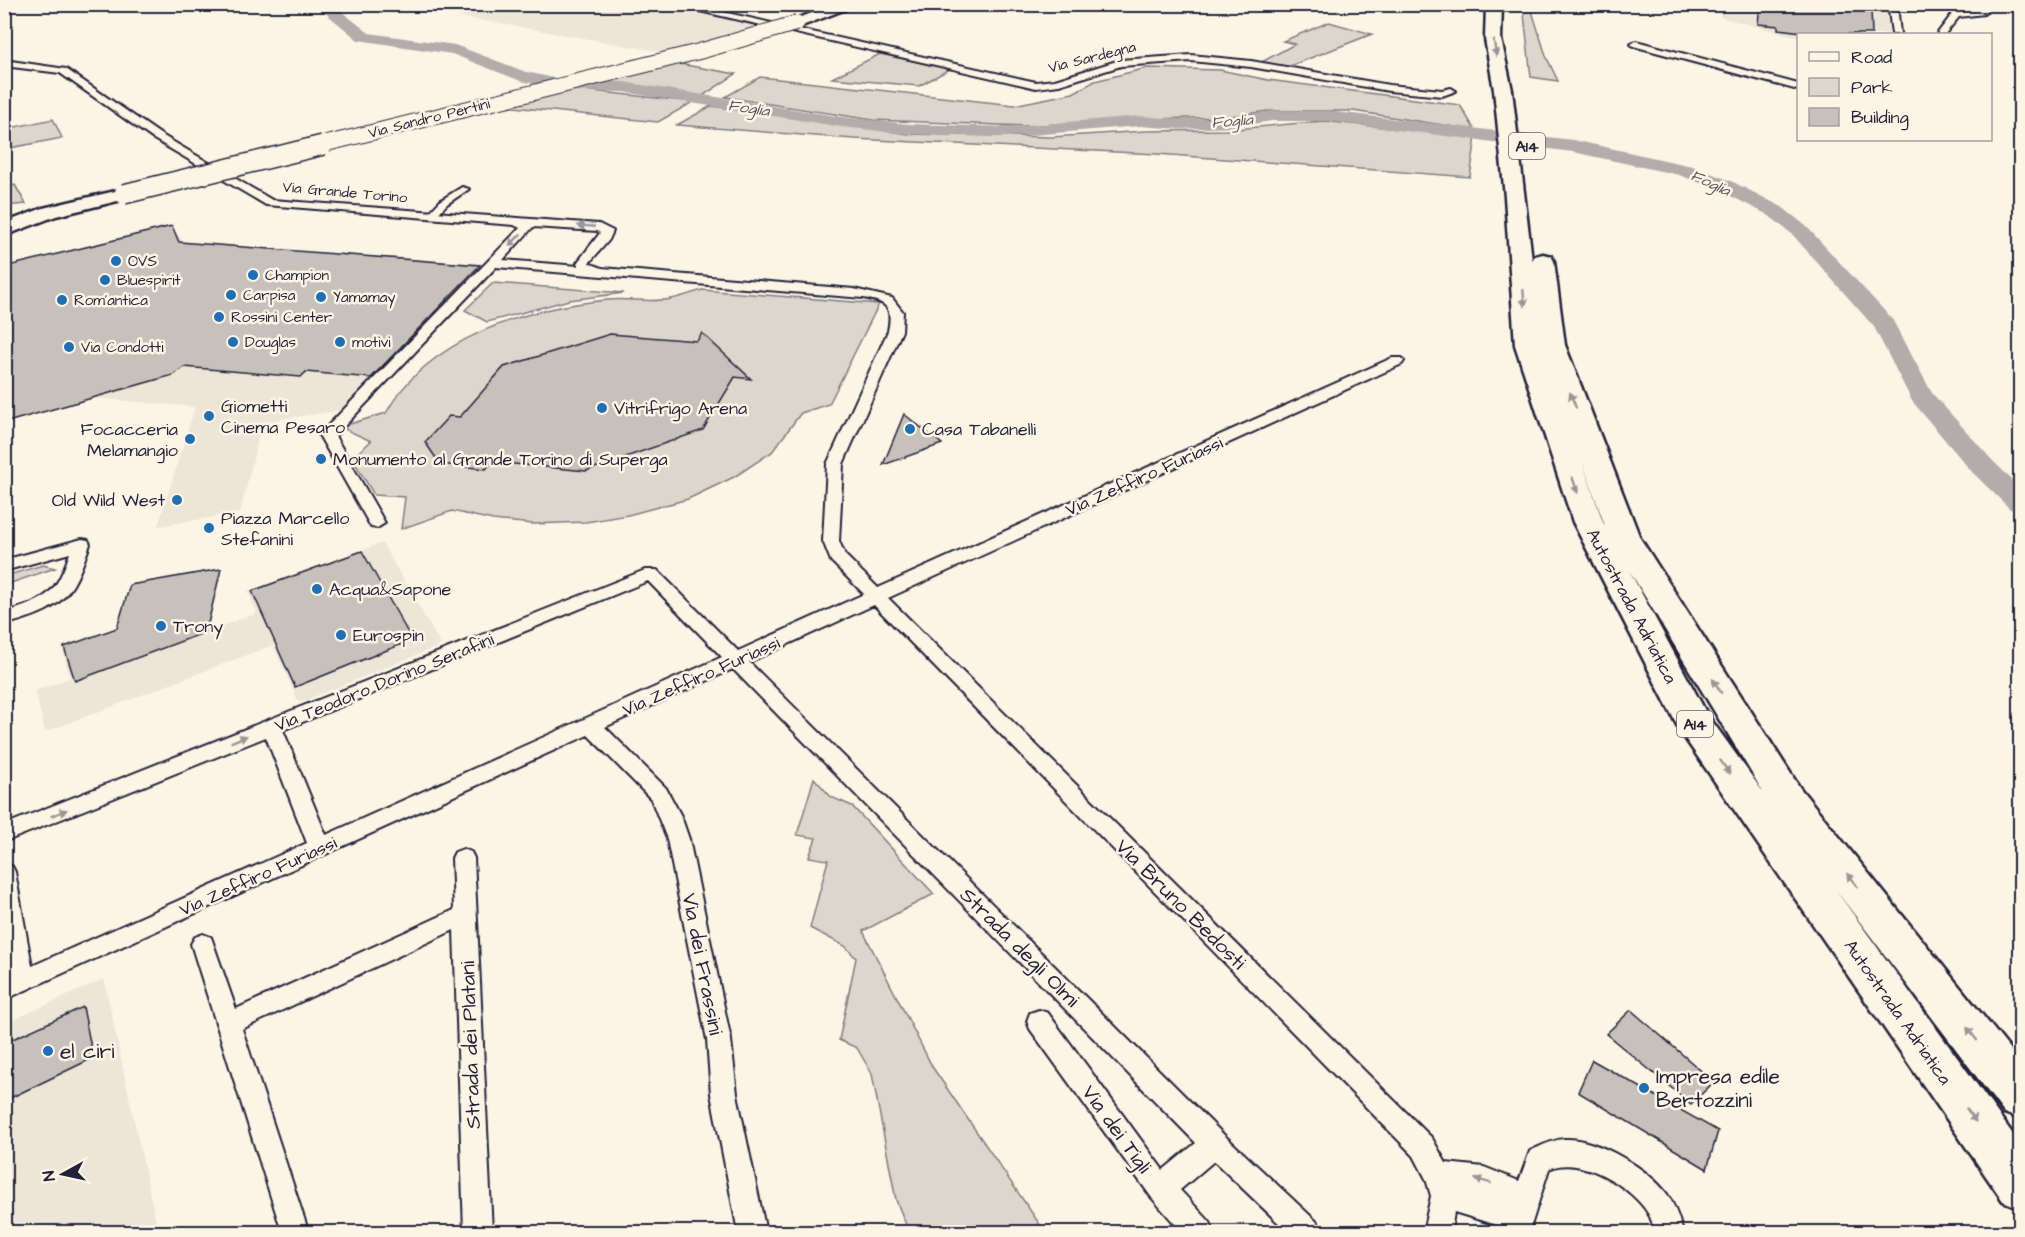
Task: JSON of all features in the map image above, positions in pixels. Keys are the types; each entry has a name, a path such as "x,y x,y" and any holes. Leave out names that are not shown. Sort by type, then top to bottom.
{"highway":[{"name":"Autostrada Adriatica","path":"1494,4 1493,39 1513,88 1552,345 1625,538 1787,798 2020,1097"},
{"name":"Autostrada Adriatica","path":"1528,196 1528,345 1588,522 1694,722 2020,1184"}],"main road":[{"name":"Via Sandro Pertini","path":"793,22 838,4"},
{"name":"Via Sandro Pertini","path":"4,212 50,206 122,191 701,51 853,4"},
{"name":"Via Sandro Pertini","path":"4,230 50,212 122,191"}],"street":[{"name":"Via Sardegna","path":"673,4 1036,85 1056,83 1120,63 1191,58 1251,64 1389,88 1442,93 1451,91"},
{"path":"1858,4 1891,6 1896,33"},
{"path":"1942,33 1956,15 1981,12 1988,4"},
{"path":"1636,44 1797,87"},
{"name":"Via Grande Torino","path":"5,64 31,65 63,71 156,136 270,203 604,229 607,231 604,237 583,263 597,271"},
{"name":"Via Grande Torino","path":"16,75 54,77 96,94"},
{"path":"431,216 444,202 465,189"},
{"path":"377,523 327,435 527,227 515,221"},
{"path":"493,262 597,271"},
{"name":"Via Bruno Bedosti","path":"597,271 854,292 876,296 890,302 897,309 899,318 895,331 836,464 831,541 837,557 1423,1147 1441,1186"},
{"name":"Via Zeffiro Furiassi","path":"14,986 1397,361"},
{"path":"4,566 82,544 68,585 58,598 44,606 4,620"},
{"name":"Via Teodoro Dorino Serafini","path":"4,834 260,731 273,728 651,574 736,660"},
{"name":"Strada degli Olmi","path":"736,660 1215,1144 1307,1233"},
{"name":"Via dei Frassini","path":"590,725 659,794 678,839 719,1040 724,1094 752,1233"},
{"path":"273,728 320,848"},
{"name":"Strada dei Platani","path":"463,858 478,1233"},
{"path":"4,872 14,986"},
{"path":"228,1024 465,915"},
{"path":"203,944 292,1224"},
{"name":"Via dei Tigli","path":"1039,1021 1161,1189 1200,1233"},
{"path":"1161,1189 1215,1144"},
{"path":"1437,1233 1441,1186 1481,1205 1520,1216 1539,1160 1548,1154 1560,1151 1588,1155 1619,1170 1646,1192 1658,1206 1669,1233"}],"shaded area":[{"path":"1723,4 1848,4 1887,11 1889,33 1797,33 1797,37 1720,17 1720,9 1716,9"},
{"path":"393,5 693,5 766,24 663,52"},
{"name":"Rossini Center","path":"173,226 182,241 485,265 342,410 262,422 240,513 158,526 195,407 95,398 5,423 4,266"},
{"path":"382,543 441,645 299,703 273,645 45,732 35,691 70,678 62,647 116,627 130,585 222,569 210,621 213,629 257,613 248,591"},
{"path":"104,979 158,1232 5,1232 4,1024"}],"green space":[{"path":"1523,5 1532,5 1546,56 1558,81 1531,77"},
{"path":"1329,22 1372,34 1285,68 1260,63 1295,44 1283,41"},
{"path":"880,54 950,69 919,86 832,78"},
{"path":"674,63 736,74 701,97 653,88 600,83"},
{"path":"1147,68 1220,70 1268,80 1460,105 1475,130 1353,111 1268,111 1224,117 1026,126 873,120 725,97 760,77 1014,105 1073,93 1095,81"},
{"path":"574,89 693,102 658,122 504,106"},
{"path":"711,106 909,134 1051,137 1146,131 1226,130 1323,121 1476,137 1470,177 1157,154 854,139 677,125"},
{"path":"53,119 62,138 5,149 5,129"},
{"path":"15,185 26,204 5,206 5,187"},
{"path":"493,283 624,293 569,300 487,322 465,310"},
{"name":"Vitrifrigo Arena","path":"702,290 879,304 829,404 801,413 772,452 734,477 688,499 628,515 586,522 533,524 493,520 452,511 401,529 405,497 374,495 352,458 371,441 340,427 386,413 404,387 427,365 453,346 482,331 544,310 576,304 607,300 663,300"},
{"path":"43,565 55,568 5,585 5,576"},
{"path":"814,778 831,797 852,806 934,894 863,931 933,1068 1045,1232 909,1232 896,1200 872,1074 857,1048 839,1040 856,958 845,946 810,928 828,860 809,857 816,838 797,835"}],"building":[{"path":"1760,4 1834,4 1871,10 1872,33 1811,33 1758,24"},
{"name":"Rossini Center","path":"172,226 179,242 480,265 371,378 306,372 301,377 184,367 173,375 4,423 4,267"},
{"name":"Vitrifrigo Arena","path":"702,333 751,379 735,377 703,430 586,471 492,462 486,469 440,464 425,442 449,416 460,417 504,367 610,334 697,341"},
{"name":"Casa Tabanelli","path":"904,414 942,444 883,465"},
{"path":"362,551 412,640 295,687 252,591"},
{"name":"Trony","path":"221,569 206,632 75,681 64,647 117,628 130,585"},
{"name":"el ciri","path":"83,1007 93,1058 4,1101 4,1043"},
{"path":"1631,1010 1714,1082 1691,1104 1606,1034"},
{"path":"1592,1060 1718,1131 1707,1169 1578,1092"}],"waterway":[{"name":"Foglia","path":"313,4 328,8 364,37 455,50 521,76 568,86 623,87 842,122 909,129 1009,132 1140,121 1179,124 1234,122 1272,116 1327,116 1573,146 1685,170 1724,185 1775,211 1799,230 1884,324 1921,396 1982,466 2020,503"}],"place":[{"name":"OVS","path":"116,261"},
{"name":"Champion","path":"253,275"},
{"name":"Bluespirit","path":"105,280"},
{"name":"Carpisa","path":"231,295"},
{"name":"Yamamay","path":"321,297"},
{"name":"Rom'antica","path":"62,300"},
{"name":"Rossini Center","path":"219,317"},
{"name":"Douglas","path":"233,342"},
{"name":"motivi","path":"340,342"},
{"name":"Via Condotti","path":"69,347"},
{"name":"Vitrifrigo Arena","path":"602,408"},
{"name":"Giometti Cinema Pesaro","path":"209,416"},
{"name":"Casa Tabanelli","path":"910,429"},
{"name":"Focacceria Melamangio","path":"190,439"},
{"name":"Monumento al Grande Torino di Superga","path":"321,459"},
{"name":"Old Wild West","path":"177,500"},
{"name":"Piazza Marcello Stefanini","path":"209,528"},
{"name":"Acqua&Sapone","path":"317,589"},
{"name":"Trony","path":"161,626"},
{"name":"Eurospin","path":"341,635"},
{"name":"el ciri","path":"48,1051"},
{"name":"Impresa edile Bertozzini","path":"1644,1088"}]}
